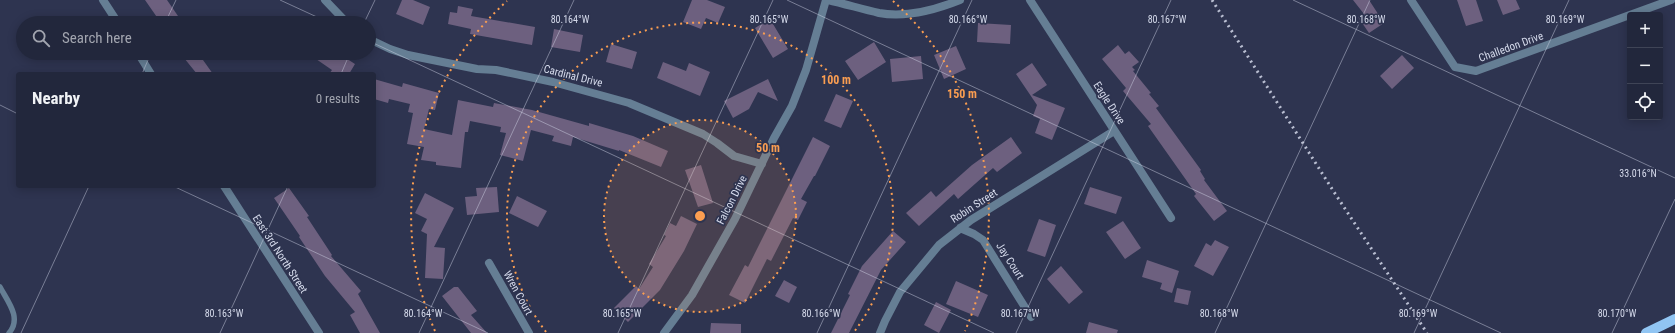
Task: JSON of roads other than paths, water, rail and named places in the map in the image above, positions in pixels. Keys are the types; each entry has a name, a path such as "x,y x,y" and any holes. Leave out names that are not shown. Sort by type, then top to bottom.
{"main road":[{"path":"1646,333 1675,319"}],"street":[{"path":"104,0 114,16"},
{"path":"325,0 340,16"},
{"path":"827,0 880,13 896,14 933,10 960,0"},
{"name":"Falcon Drive","path":"664,333 692,294 735,219 774,138 792,106 806,70 827,0"},
{"name":"Eagle Drive","path":"1030,0 1171,218"},
{"name":"Challedon Drive","path":"1411,0 1455,67 1476,72 1671,0"},
{"path":"1671,0 1675,6"},
{"name":"Cardinal Drive","path":"376,43 390,50 408,55 477,69 496,70 553,82 630,103 703,134 734,156 762,164"},
{"path":"142,60 150,72"},
{"name":"Robin Street","path":"880,333 892,306 909,279 939,245 960,228 1114,131"},
{"name":"East 3rd North Street","path":"225,188 319,333"},
{"name":"Jay Court","path":"960,228 983,240 1031,317"},
{"name":"Wren Court","path":"489,263 529,333"}],"lane":[{"path":"0,287 14,312 14,327 9,333"}],"railway":[{"path":"1212,0 1334,192 1427,333"}]}
